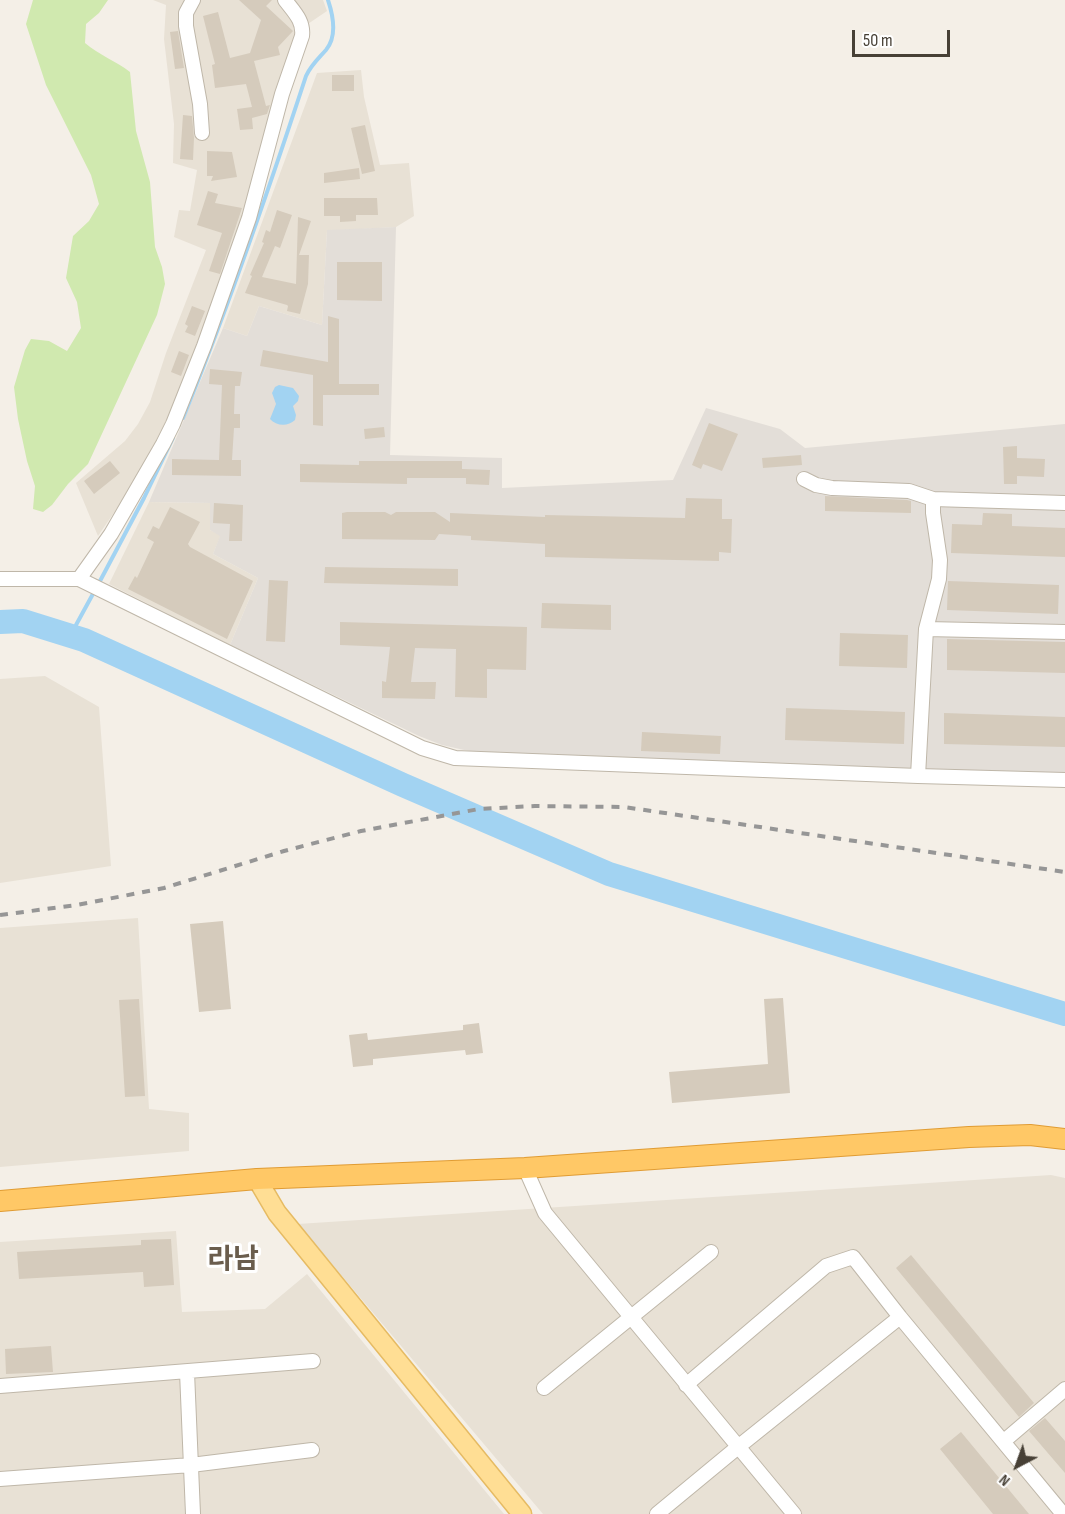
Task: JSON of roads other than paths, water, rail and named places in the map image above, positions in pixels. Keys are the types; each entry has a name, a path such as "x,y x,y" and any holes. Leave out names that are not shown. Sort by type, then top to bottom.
{"highway":[{"path":"0,1201 257,1179 525,1168 969,1137 1030,1135 1065,1139"}],"main road":[{"path":"257,1179 277,1213 522,1514"}],"street":[{"path":"194,0 186,13 186,26 200,104 202,133"},
{"path":"79,579 111,534 163,444 204,346 246,229 282,94 302,36 303,29 300,21 285,0"},
{"path":"804,479 816,485 832,488 909,491 933,499 1065,503"},
{"path":"918,776 926,629 939,579 940,560 933,499"},
{"path":"0,579 79,579 422,748 455,758 1065,780"},
{"path":"926,629 1065,632"},
{"path":"525,1168 545,1213 794,1514"},
{"path":"544,1388 711,1252"},
{"path":"686,1384 826,1266 853,1257 1063,1514"},
{"path":"657,1514 900,1317"},
{"path":"0,1386 313,1361"},
{"path":"187,1372 193,1514"},
{"path":"1004,1441 1065,1389"},
{"path":"0,1479 191,1465 312,1450"}],"water":[{"path":"279,385 293,388 299,396 293,406 295,420 286,425 275,423 270,419 276,404 272,393"}],"waterway":[{"path":"183,418 248,249 306,76 332,39 332,19 328,0"},
{"path":"100,581 173,438"},
{"path":"70,636 94,592"},
{"path":"0,622 23,621 84,640 403,785 609,874 1065,1014"}],"railway":[{"path":"0,915 77,905 164,888 284,851 361,831 479,809 535,806 624,807 1065,872"}],"district":[{"name":"라남","path":"233,1261"}]}
